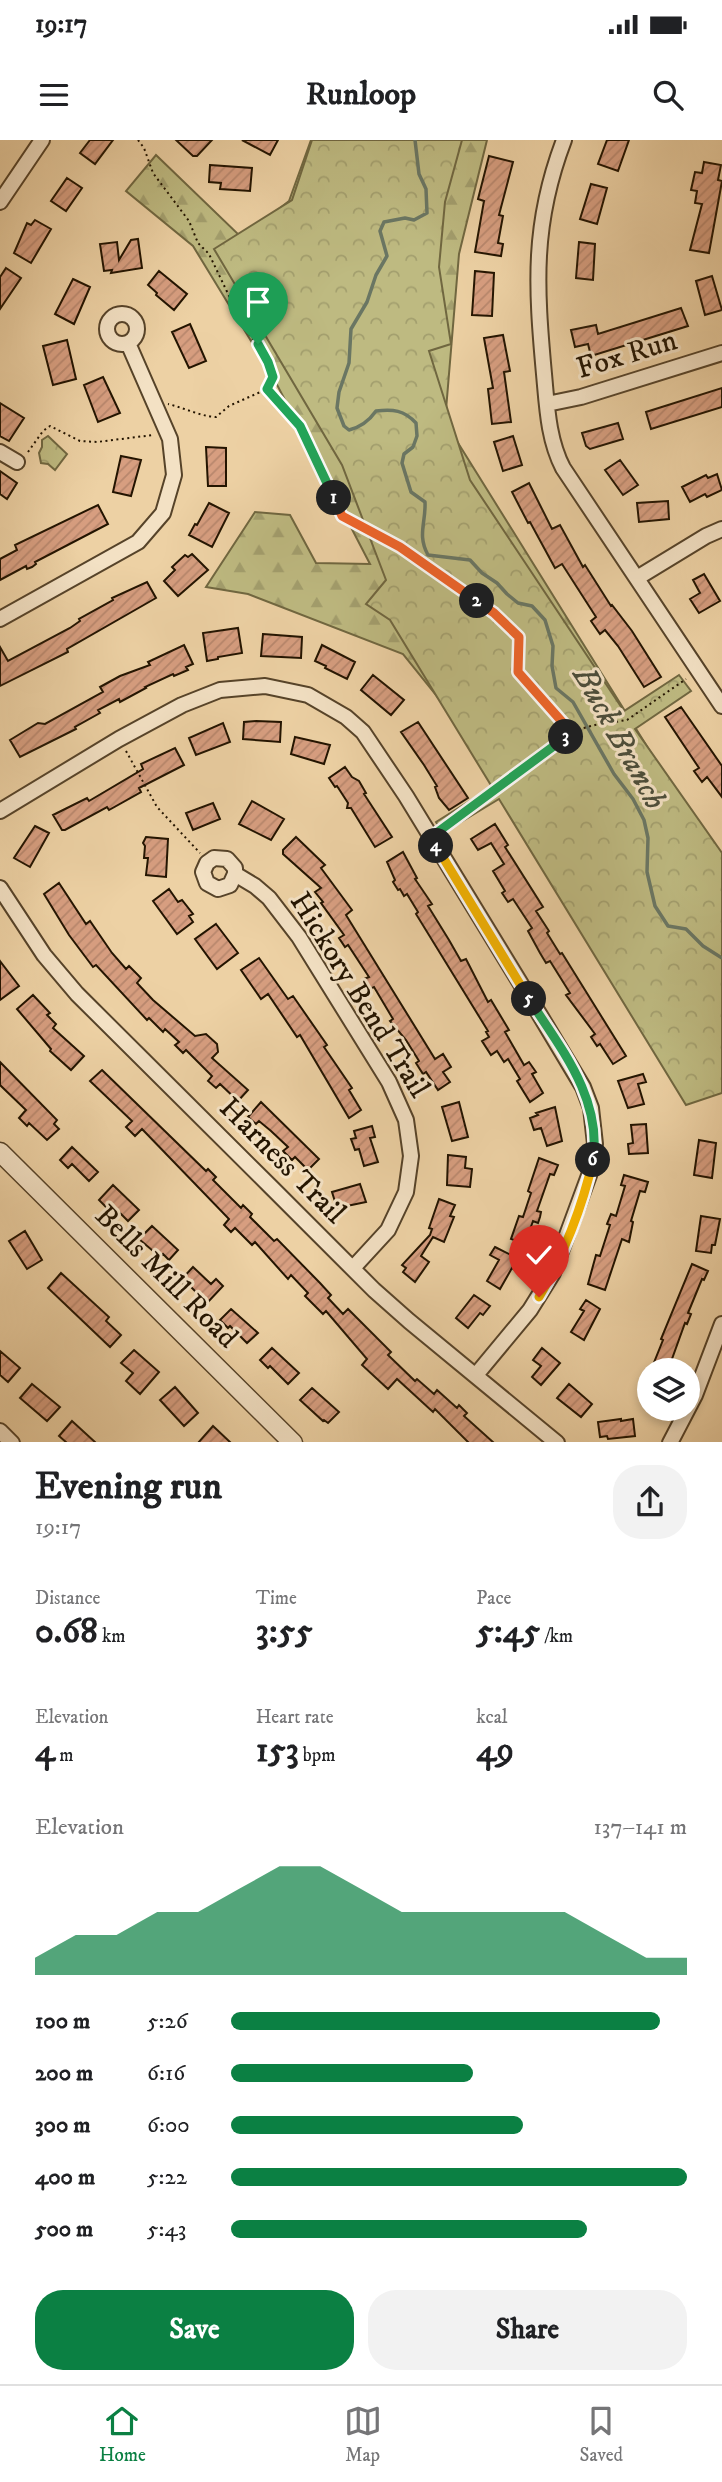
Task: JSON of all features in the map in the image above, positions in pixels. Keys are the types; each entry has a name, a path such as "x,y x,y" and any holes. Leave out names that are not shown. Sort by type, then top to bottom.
{"street":[{"path":"0,202 42,140"},
{"path":"564,140 550,182 539,236 537,283 552,442 563,468 722,706"},
{"path":"0,619 138,542 154,526 168,502 174,475 168,433 128,343"},
{"name":"Fox Run","path":"547,404 582,397 722,352"},
{"path":"0,452 17,462"},
{"path":"636,578 722,529"},
{"path":"0,811 119,739 182,705 220,690 265,686 308,695 346,717 363,732 431,837 583,1087 591,1108 595,1144 591,1170 554,1273 530,1310 476,1375"},
{"name":"Hickory Bend Trail","path":"209,861 214,858 227,859 235,874 269,898 299,937 389,1082 407,1120 411,1156 406,1192 388,1230 353,1268"},
{"path":"209,861 203,872 205,880 212,887 224,888 234,880 235,874"},
{"name":"Harness Trail","path":"0,888 44,954 77,994 409,1321 555,1442"},
{"name":"Bells Mill Road","path":"0,1152 292,1442"},
{"path":"671,1442 695,1395 722,1324"}],"path":[{"path":"138,140 153,173 189,221 198,243 209,254 243,323 268,362 273,377 267,389 229,406 216,417 202,416 174,405 157,407"},
{"path":"267,389 300,426 342,516 400,547 494,613 519,637 518,672 572,733"},
{"path":"17,462 30,451 43,431 50,426 80,441 97,442 168,433"},
{"path":"431,837 576,730 595,724 627,720 699,671"},
{"path":"119,739 158,807 209,861"}],"green space":[{"path":"311,140 487,140 459,254 445,422 676,793 494,767 403,654 248,594 206,587 255,512 290,515 316,563 370,564 273,377 193,246 126,191 156,155 242,238 289,201"},
{"path":"312,140 462,140 445,202 439,267 451,344 429,351 470,480 624,711 679,675 691,691 635,729 722,853 722,1093 686,1105 499,799 443,833 436,822 492,787 390,620 366,604 386,580 342,465 214,249 292,200"},
{"path":"48,436 67,454 55,470 48,464 41,463 39,453 42,440"}],"building":[{"path":"90,140 113,140 95,164 80,153"},
{"path":"176,140 212,140 197,156 193,156"},
{"path":"242,140 278,140 270,155"},
{"path":"607,140 629,140 618,171 598,164"},
{"path":"489,156 513,162 499,215 503,216 498,243 503,244 501,256 475,252 484,201 478,199"},
{"path":"704,162 721,165 718,180 722,181 709,253 690,250 702,204 695,203 697,191 691,190 695,172 702,173"},
{"path":"210,165 252,168 250,191 220,189 221,183 209,182"},
{"path":"67,178 82,188 66,211 51,201"},
{"path":"591,184 607,188 597,224 580,219"},
{"path":"35,220 51,229 31,263 14,253 27,223 31,225"},
{"path":"138,239 142,268 111,273 112,270 104,271 100,244 117,242 119,260 131,240"},
{"path":"579,242 595,244 593,280 576,278"},
{"path":"6,268 21,278 0,309 0,277"},
{"path":"159,271 187,294 174,310 148,285"},
{"path":"475,271 494,273 492,316 472,315"},
{"path":"712,276 722,310 705,315 696,281"},
{"path":"73,279 90,287 74,324 55,314"},
{"path":"681,308 688,326 591,356 588,344 575,347 571,330 596,325 598,334"},
{"path":"190,324 206,361 189,368 172,332"},
{"path":"503,335 510,371 504,372 511,422 492,424 488,389 493,388 484,338"},
{"path":"67,340 76,379 53,385 43,346"},
{"path":"103,377 120,413 98,422 84,385"},
{"path":"722,388 722,407 651,429 646,412"},
{"path":"0,403 24,418 9,441 0,436"},
{"path":"618,423 623,439 590,449 586,446 582,433"},
{"path":"513,436 522,465 503,471 494,442"},
{"path":"206,447 226,448 226,486 208,486"},
{"path":"121,456 141,460 131,496 113,492"},
{"path":"620,460 638,485 623,495 605,470"},
{"path":"0,471 17,483 7,499 0,494"},
{"path":"717,474 722,490 707,497 705,494 690,502 682,487 706,475 708,478"},
{"path":"529,483 552,529 560,525 583,567 585,565 611,606 632,631 661,677 644,687 618,646 605,630 600,634 591,621 596,617 562,564 555,568 512,492"},
{"path":"668,501 669,519 639,522 637,503"},
{"path":"209,503 229,513 212,547 189,535"},
{"path":"98,505 108,524 35,562 32,567 27,569 26,566 0,580 0,559 17,550 15,545"},
{"path":"192,554 208,570 178,596 164,581 175,570 172,567 185,555 188,557"},
{"path":"704,574 720,601 699,613 690,599 700,593 693,580"},
{"path":"147,582 156,598 67,649 68,652 0,686 0,647 8,661 70,628 80,621 79,619 113,600 112,598"},
{"path":"238,628 242,653 207,661 203,633"},
{"path":"263,634 302,637 301,658 261,656"},
{"path":"184,645 193,664 186,667 188,670 145,687 120,702 119,699 98,710 100,713 75,727 76,729 20,757 10,740 38,723 45,724 103,692 100,687 120,676 150,665 148,662"},
{"path":"322,645 355,662 347,679 315,661"},
{"path":"373,675 404,700 391,715 361,690"},
{"path":"681,707 722,766 722,797 707,777 702,782 694,771 699,768 665,717"},
{"path":"244,722 281,722 280,742 243,739"},
{"path":"418,722 468,798 449,810 439,798 435,787 437,786 401,732"},
{"path":"223,723 230,742 196,755 189,738"},
{"path":"295,737 330,745 324,764 291,754"},
{"path":"175,748 184,765 139,788 141,792 109,810 107,807 62,830 53,815 87,798 89,801 143,769 141,764"},
{"path":"345,767 352,777 359,781 366,793 364,794 392,837 375,847 351,808 347,808 348,803 337,786 335,787 329,778"},
{"path":"252,801 284,819 271,840 239,824"},
{"path":"213,803 220,819 193,830 186,813"},
{"path":"495,824 508,845 505,847 543,907 536,911 549,931 547,933 626,1056 613,1064 600,1044 597,1046 591,1037 595,1034 566,995 570,993 550,961 546,963 540,953 528,931 532,928 513,899 508,902 502,893 505,891 493,871 504,864 491,843 478,850 471,839"},
{"path":"35,826 49,833 30,867 14,858"},
{"path":"146,837 168,839 166,877 146,875 148,858 144,858 143,843"},
{"path":"296,837 325,865 321,868 352,910 346,915 435,1059 443,1054 451,1067 443,1072 450,1082 438,1090 416,1063 419,1061 390,1021 393,1019 374,987 370,989 364,979 369,977 348,945 345,947 339,938 344,935 315,892 321,888 283,854 283,850"},
{"path":"403,852 417,878 415,879 432,904 428,906 461,961 466,959 488,1002 491,1000 509,1030 505,1032 524,1065 529,1062 536,1072 532,1074 543,1093 530,1102 508,1059 504,1062 497,1051 491,1055 482,1041 489,1037 486,1032 488,1031 416,914 418,912 407,894 404,896 393,882 395,880 387,862"},
{"path":"59,883 86,924 90,921 126,969 129,966 141,978 137,983 153,1000 195,1036 206,1034 217,1044 218,1052 212,1058 248,1090 238,1101 220,1084 216,1088 208,1081 212,1076 186,1050 183,1053 175,1045 179,1042 165,1029 163,1032 149,1018 147,1020 96,965 93,967 44,894"},
{"path":"169,889 178,902 182,900 193,914 189,916 193,922 177,934 153,901"},
{"path":"216,924 238,953 217,969 195,939"},
{"path":"259,958 288,999 293,996 327,1045 324,1047 352,1088 349,1090 361,1110 349,1118 300,1035 297,1037 268,994 261,999 241,970"},
{"path":"0,961 19,986 0,1000"},
{"path":"33,995 50,1013 47,1015 56,1024 53,1028 84,1056 71,1070 50,1051 17,1009"},
{"path":"0,1062 57,1120 54,1124 59,1129 47,1140 29,1123 27,1126 19,1118 26,1110 0,1085"},
{"path":"102,1070 206,1171 208,1169 216,1177 213,1180 241,1208 243,1205 252,1214 250,1217 274,1241 277,1239 320,1283 331,1295 328,1298 343,1314 348,1309 391,1352 388,1355 415,1381 417,1379 434,1394 437,1390 457,1408 459,1405 467,1413 464,1416 493,1442 468,1442 435,1409 433,1412 397,1379 388,1389 362,1365 367,1359 326,1311 323,1314 305,1296 308,1293 291,1275 288,1279 255,1242 252,1245 235,1228 231,1232 224,1225 229,1219 142,1129 135,1136 126,1127 132,1121 90,1081"},
{"path":"643,1074 646,1082 638,1084 644,1104 628,1108 618,1081"},
{"path":"261,1102 319,1159 308,1170 295,1157 292,1160 283,1151 288,1147 271,1131 259,1121 256,1124 248,1117"},
{"path":"459,1102 468,1137 452,1141 442,1107"},
{"path":"555,1107 562,1141 547,1146 541,1128 534,1130 530,1118 538,1115 536,1113"},
{"path":"646,1124 648,1153 629,1154 628,1144 633,1143 631,1125"},
{"path":"372,1126 375,1137 370,1138 378,1162 364,1166 359,1149 355,1150 351,1139 356,1138 354,1131"},
{"path":"699,1140 716,1143 712,1178 694,1175"},
{"path":"72,1147 98,1172 89,1181 72,1164 68,1168 60,1160"},
{"path":"448,1155 466,1157 465,1168 472,1169 470,1187 447,1185"},
{"path":"539,1158 558,1165 554,1175 550,1174 537,1211 541,1212 538,1223 533,1221 525,1244 511,1239 519,1216 523,1217"},
{"path":"624,1175 648,1182 645,1192 640,1191 631,1221 629,1242 622,1239 605,1290 588,1284 596,1255 600,1256 611,1214 616,1216 625,1186 621,1185"},
{"path":"360,1184 366,1202 337,1208 332,1192"},
{"path":"113,1185 139,1210 128,1221 111,1204 107,1208 99,1200"},
{"path":"439,1199 455,1205 450,1216 454,1217 444,1242 433,1237 421,1256 429,1262 415,1282 403,1272 406,1268 402,1265 430,1235 432,1229 429,1228"},
{"path":"701,1216 720,1219 711,1253 696,1251"},
{"path":"152,1226 178,1250 169,1260 163,1254 160,1257 139,1239"},
{"path":"25,1231 42,1260 27,1269 9,1241"},
{"path":"495,1247 521,1260 515,1270 512,1268 500,1289 487,1281 499,1260 490,1255"},
{"path":"692,1264 708,1271 688,1313 691,1314 672,1358 656,1358 663,1340 661,1339"},
{"path":"193,1267 211,1284 216,1279 223,1286 207,1303 190,1286 187,1288 180,1281"},
{"path":"61,1273 109,1317 106,1321 121,1335 110,1347 48,1288"},
{"path":"474,1295 490,1306 483,1315 480,1313 468,1328 456,1318"},
{"path":"586,1300 600,1309 584,1340 571,1332 584,1311 580,1309"},
{"path":"231,1309 258,1333 247,1343 220,1320"},
{"path":"272,1348 299,1373 288,1384 260,1360"},
{"path":"542,1348 560,1363 541,1385 532,1377 541,1366 533,1360"},
{"path":"134,1350 159,1372 140,1394 126,1381 133,1373 121,1363"},
{"path":"0,1351 20,1368 8,1382 0,1375"},
{"path":"32,1384 60,1407 47,1421 20,1398"},
{"path":"569,1384 592,1404 581,1417 557,1398"},
{"path":"175,1387 198,1413 184,1426 160,1400"},
{"path":"312,1388 339,1412 328,1423 300,1400"},
{"path":"633,1419 635,1436 608,1439 607,1436 600,1437 598,1422"},
{"path":"72,1421 95,1442 66,1442 59,1436"},
{"path":"213,1426 230,1442 199,1442"}],"waterway":[{"name":"Buck Branch","path":"415,140 419,174 426,189 427,213 414,220 405,218 384,222 380,231 387,256 376,275 367,302 351,329 349,363 339,392 337,408 344,426 349,430 364,423 376,411 398,411 416,423 417,436 413,447 404,454 402,463 411,492 425,502 422,535 428,555 470,560 518,603 532,606 545,620 553,646 552,666 556,688 573,702 644,820 648,838 647,872 655,906 668,926 686,929 703,946 722,958"}],"route":[{"path":"258,344 273,377 267,389 300,426 342,516 400,547 494,613 519,637 518,672 572,733 431,837 583,1087 591,1108 595,1144 591,1170 564,1249 554,1273 539,1297"}]}
